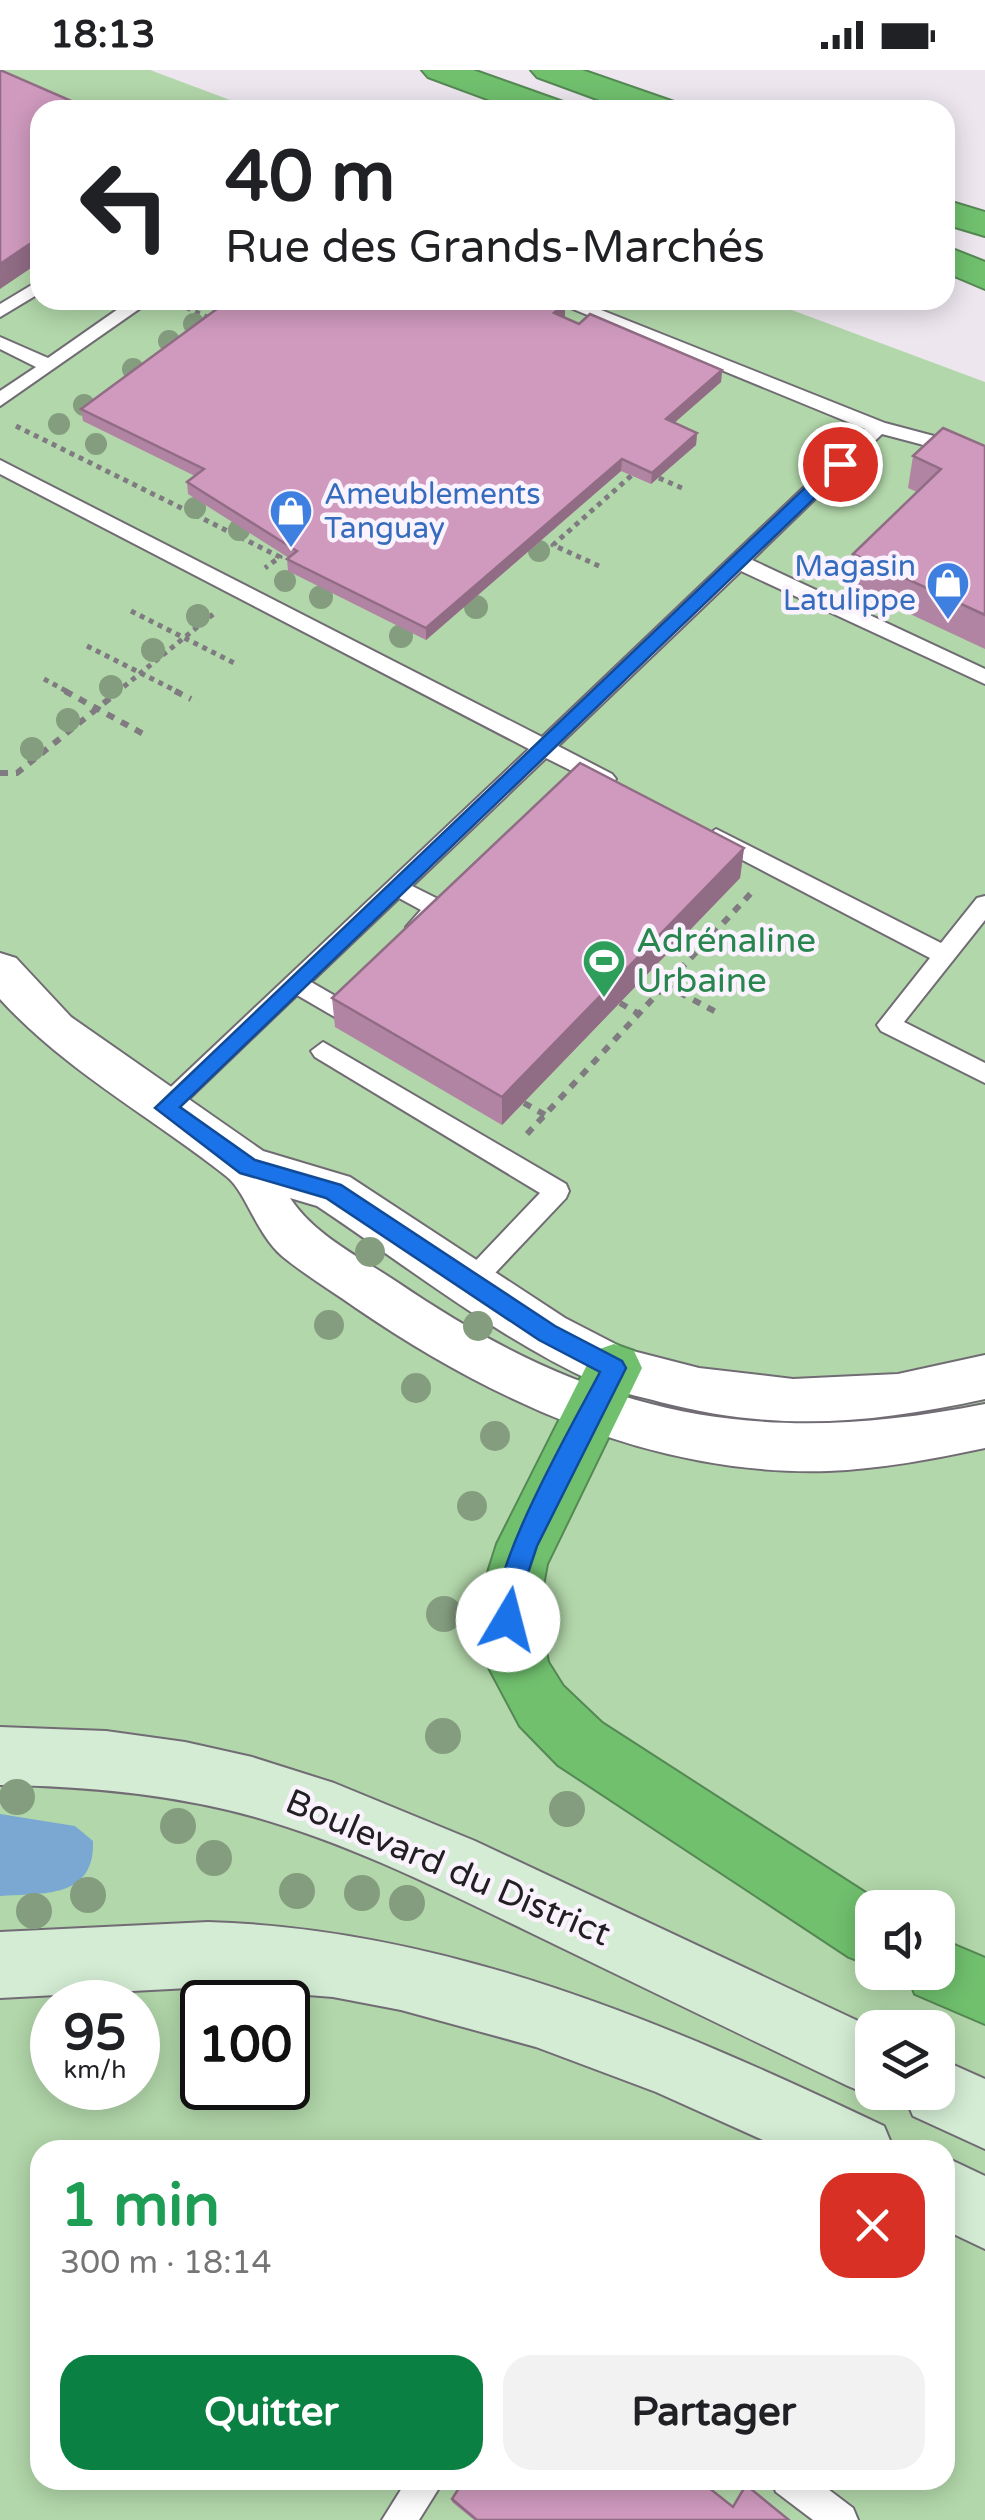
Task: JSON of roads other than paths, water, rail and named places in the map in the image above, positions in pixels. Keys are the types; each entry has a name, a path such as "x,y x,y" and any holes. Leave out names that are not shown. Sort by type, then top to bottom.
{"highway":[{"path":"440,70 522,100"},
{"path":"549,70 634,100"},
{"path":"955,214 985,225"},
{"path":"955,258 985,267"},
{"path":"955,260 985,277"},
{"path":"602,1390 525,1545 509,1594 512,1647 528,1687 553,1722 580,1744 855,1923"},
{"path":"955,1979 985,1992"}],"street":[{"path":"0,970 54,1029 248,1166 333,1191 563,1342 602,1390 681,1434 785,1446 879,1445 976,1411"},
{"path":"0,1008 54,1029"},
{"path":"248,1166 286,1230 457,1350 536,1391 602,1390"},
{"name":"Boulevard du District","path":"0,1756 96,1759 172,1770 249,1786 333,1814 466,1868 855,2054"},
{"path":"0,1965 126,1956 250,1956 329,1963 399,1975 550,2020 748,2098 838,2140"},
{"path":"955,2101 985,2116"},
{"path":"955,2198 985,2214"}],"lane":[{"path":"0,312 30,292"},
{"path":"0,400 129,310"},
{"path":"585,310 878,427 926,440 985,464"},
{"path":"0,342 49,366"},
{"path":"165,1108 878,427"},
{"path":"0,466 619,787"},
{"path":"739,562 985,677"},
{"path":"695,826 942,954"},
{"path":"398,888 436,908 402,941"},
{"path":"985,904 888,1025 985,1074"},
{"path":"296,984 341,1005"},
{"path":"323,1051 557,1191 470,1283"},
{"path":"391,1092 410,1071"},
{"path":"399,2520 420,2490"},
{"path":"801,2490 841,2520"}],"water":[{"path":"0,1814 75,1826 93,1841 85,1874 76,1883 49,1893 0,1896"}],"place":[{"name":"Ameublements Tanguay","path":"291,549"},
{"name":"Magasin Latulippe","path":"948,621"},
{"name":"Adrénaline Urbaine","path":"604,999"}]}
